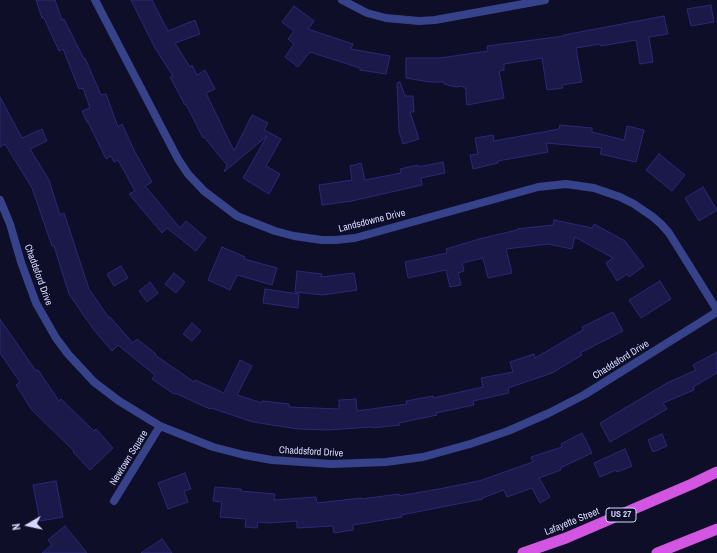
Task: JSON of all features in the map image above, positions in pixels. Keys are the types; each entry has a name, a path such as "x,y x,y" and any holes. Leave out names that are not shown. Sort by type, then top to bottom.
{"highway":[{"name":"Lafayette Street","path":"523,553 566,538 717,472"},
{"path":"657,553 717,530"}],"street":[{"name":"Landsdowne Drive","path":"94,0 178,159 188,174 204,191 237,216 274,231 294,236 322,240 336,240 355,238 538,187 566,184 594,188 620,197 634,204 661,224 669,233 717,311"},
{"path":"342,0 367,13 386,18 419,21 435,20 546,0"},
{"name":"Chaddsford Drive","path":"0,200 10,224 21,262 36,303 56,338 81,368 106,392 160,426 213,447 272,460 356,464 386,462 423,457 470,444 508,431 549,413 584,395 717,311"},
{"name":"Newtown Square","path":"114,501 160,426"}],"building":[{"path":"36,0 55,0 62,20 64,19 84,59 85,58 101,95 106,94 118,127 122,124 135,152 152,182 145,186 180,228 186,221 206,238 196,251 167,228 162,233 129,194 135,191 118,160 114,162 111,156 106,159 82,111 90,108 83,88 79,89 63,49 59,51 44,18 42,18"},
{"path":"131,0 152,0 168,31 195,20 200,34 175,43 190,67 192,65 197,75 205,70 215,89 206,93 234,151 252,115 268,123 264,130 281,139 266,166 280,174 269,194 243,178 267,136 224,172 227,165 204,137 203,138 186,104 185,105 170,77 173,76 155,48"},
{"path":"711,5 714,22 691,26 687,9"},
{"path":"294,6 314,21 308,29 353,44 351,49 390,56 386,74 360,70 360,68 310,52 298,67 285,57 294,44 288,39 294,31 282,22"},
{"path":"664,16 668,34 649,37 653,62 640,64 636,40 601,46 600,44 576,48 582,82 562,85 563,88 547,90 542,58 504,64 504,70 499,71 504,98 467,105 466,88 463,86 456,87 444,84 444,82 430,82 406,78 406,58 440,58 488,51 487,46 564,36"},
{"path":"400,82 405,96 413,96 414,112 410,112 419,139 403,144 399,131 397,83"},
{"path":"0,97 22,138 42,129 47,141 30,149 49,180 60,215 64,213 89,289 109,318 110,317 133,343 137,339 156,354 155,355 194,382 195,380 224,393 240,360 252,366 237,395 262,403 262,401 289,404 289,407 339,409 339,400 356,399 357,411 407,404 406,401 433,396 433,398 483,387 481,378 513,372 510,362 534,354 535,358 583,330 582,327 613,312 623,331 580,353 582,355 552,373 508,388 509,393 473,401 474,405 399,423 400,425 328,430 298,429 253,422 211,408 210,409 175,393 174,394 152,379 155,375 118,345 112,351 94,330 69,294 54,246 52,246 32,188 5,144 0,147"},
{"path":"560,125 592,128 592,132 624,140 627,126 644,130 636,162 600,154 602,148 546,143 548,152 498,161 498,163 473,169 470,155 478,154 475,138 493,135 494,141 559,129"},
{"path":"659,154 685,175 672,191 646,170"},
{"path":"443,162 445,173 421,178 422,185 352,201 322,205 319,185 352,180 350,166 361,163 365,180 401,173 400,169"},
{"path":"703,187 717,210 699,221 685,198"},
{"path":"554,220 592,228 594,224 625,241 644,266 629,277 627,274 617,281 606,263 613,258 575,237 572,249 548,244 506,249 512,273 488,278 483,258 462,263 464,271 458,273 461,285 450,287 446,270 408,278 405,262 447,253 446,249 517,229 553,225"},
{"path":"222,247 245,257 244,259 277,268 272,285 237,275 230,290 208,280"},
{"path":"121,266 128,278 114,286 107,274"},
{"path":"297,271 322,274 321,277 354,273 357,290 323,295 295,292"},
{"path":"174,273 185,282 176,293 165,284"},
{"path":"660,281 671,299 641,318 629,300"},
{"path":"150,282 158,293 147,302 139,291"},
{"path":"265,289 299,294 298,308 263,303"},
{"path":"0,319 59,401 61,399 94,431 96,429 113,448 90,470 73,452 74,451 32,410 16,385 20,382 0,353"},
{"path":"192,323 201,331 192,341 183,334"},
{"path":"717,352 717,373 693,387 694,390 663,403 667,409 610,442 600,423 667,383 696,370 693,365"},
{"path":"582,433 592,453 560,468 561,470 539,478 550,497 540,503 532,488 507,497 504,490 482,498 483,499 401,515 402,517 353,525 353,530 334,533 333,526 297,528 297,521 269,523 258,522 257,528 245,527 246,519 220,517 222,502 213,501 215,487 275,494 274,500 316,497 317,503 399,494 399,496 444,488 479,481 533,462 531,457 562,447 561,444"},
{"path":"662,434 667,446 653,452 648,440"},
{"path":"625,449 632,466 617,472 616,470 600,477 594,463"},
{"path":"185,473 191,489 184,491 188,502 168,509 158,483"},
{"path":"56,481 63,517 40,521 33,485"},
{"path":"65,526 87,553 42,553 52,545 48,540"},
{"path":"162,539 172,553 141,553"}]}
